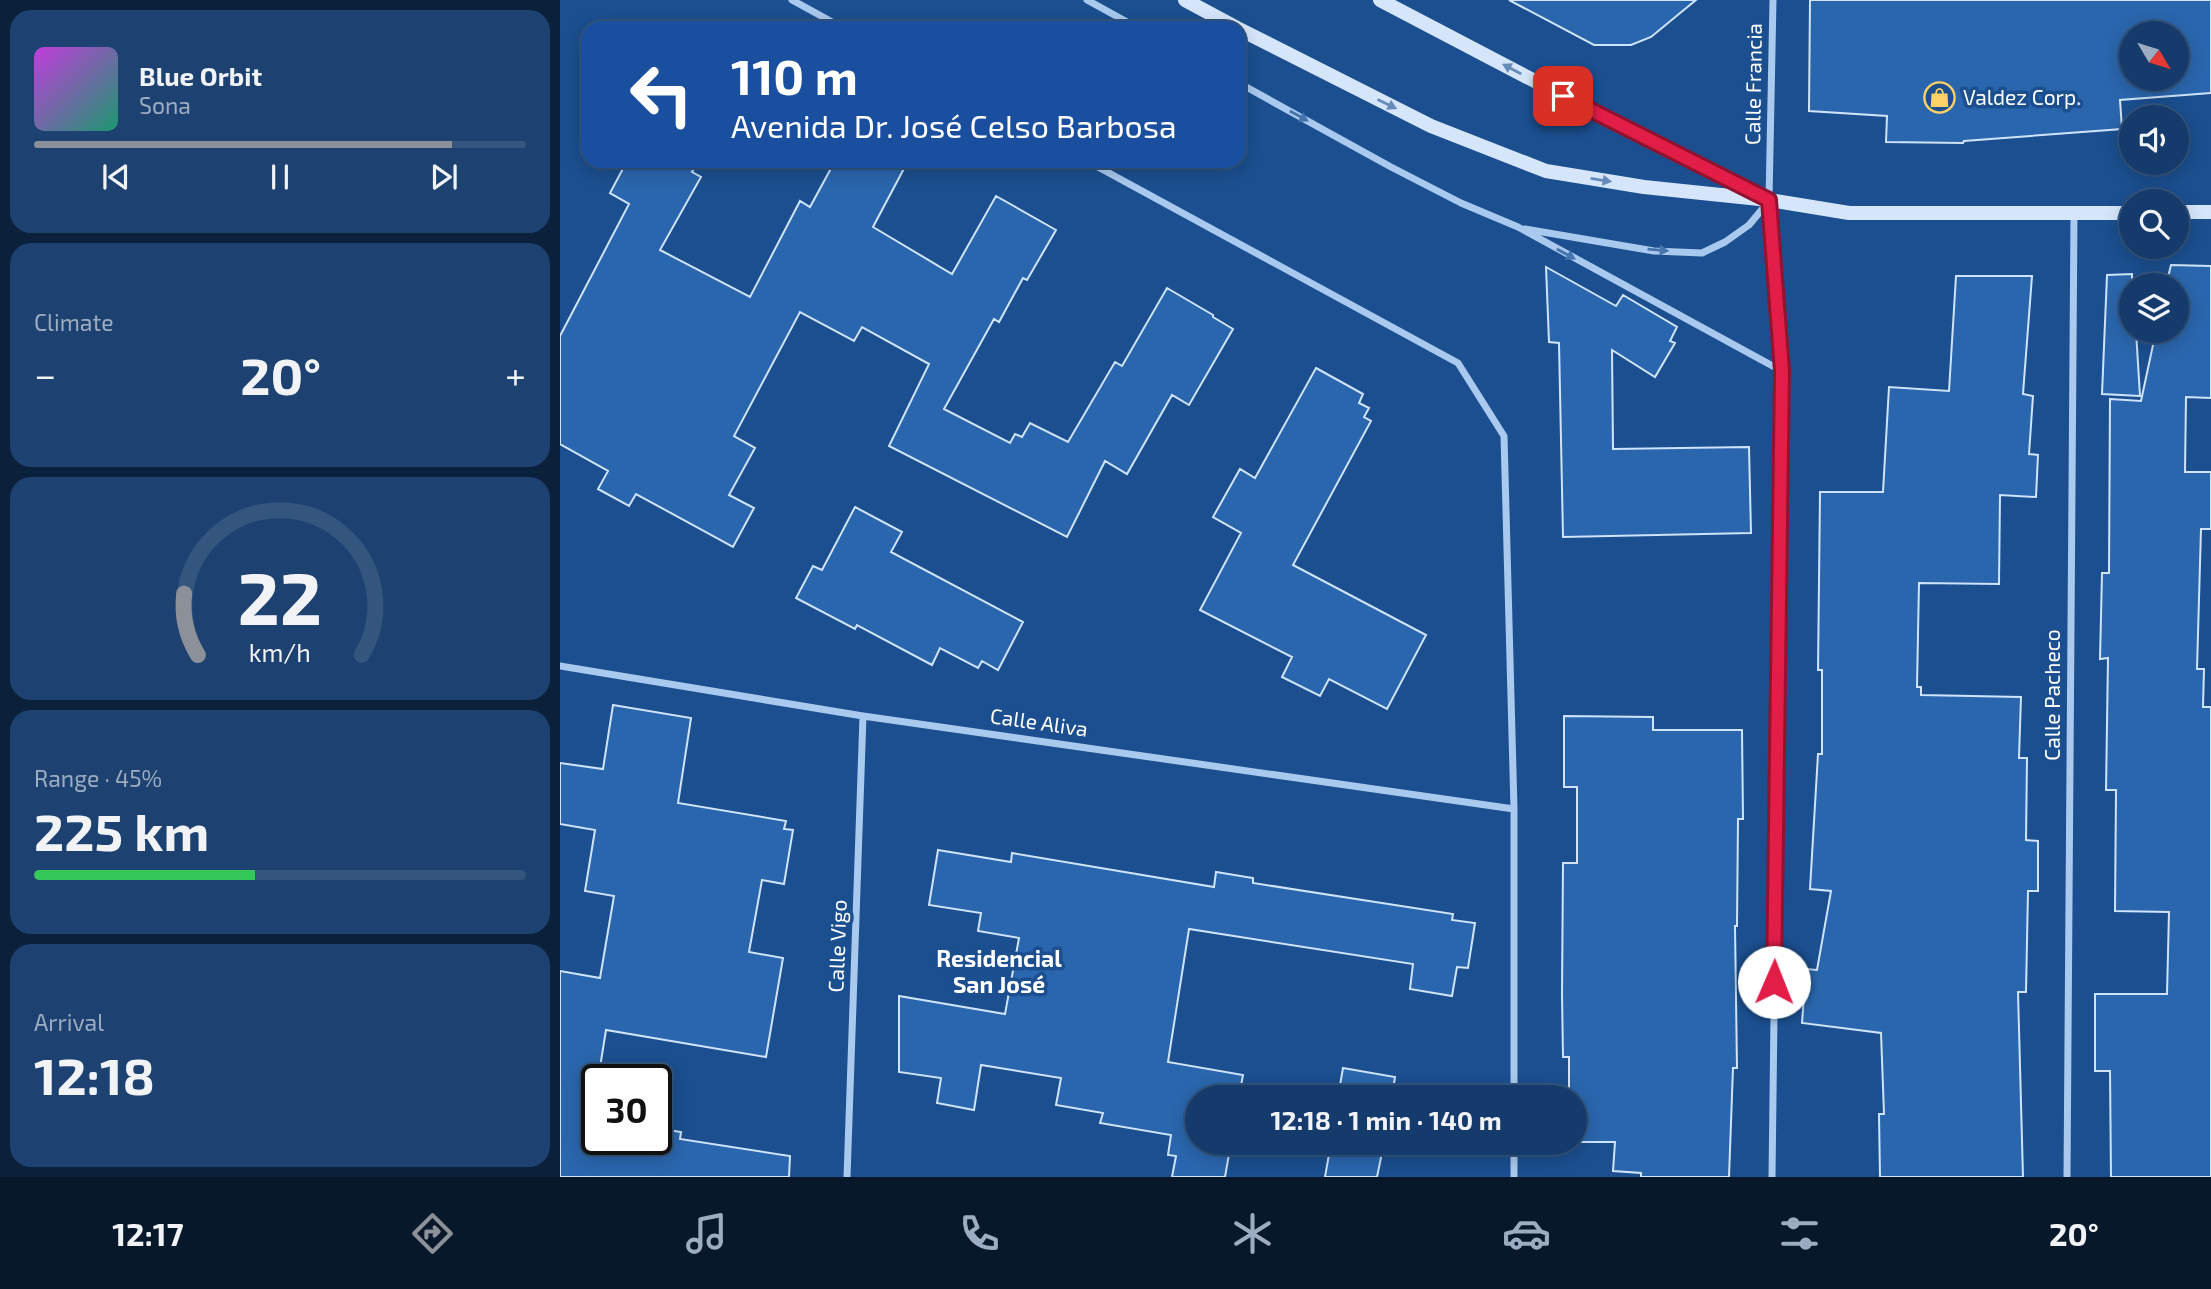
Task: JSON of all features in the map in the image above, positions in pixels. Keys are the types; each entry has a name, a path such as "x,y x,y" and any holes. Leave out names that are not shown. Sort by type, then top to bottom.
{"main road":[{"path":"1185,0 1223,21"},
{"path":"1380,0 1769,200"},
{"path":"1246,33 1431,125 1546,171 1644,187 1769,200 1849,213 2119,212"},
{"path":"2189,212 2211,212"}],"street":[{"path":"792,0 831,21"},
{"path":"1087,0 1125,21"},
{"name":"Calle Francia","path":"1772,1177 1782,371 1769,200 1773,0"},
{"path":"1246,87 1391,167 1461,203 1518,228 1782,371"},
{"path":"1100,168 1458,363 1504,436 1514,809 1514,1085"},
{"path":"1518,228 1654,251 1702,253 1726,242 1749,225 1769,200"},
{"name":"Calle Pacheco","path":"2067,1177 2074,213"},
{"name":"Calle Aliva","path":"560,666 863,716 1514,809"},
{"name":"Calle Vigo","path":"847,1177 863,716"},
{"path":"1514,1155 1514,1177"}],"building":[{"path":"1509,0 1696,0 1651,37 1631,45 1594,45"},
{"path":"1810,0 2211,0 2211,93 2120,100 2119,129 1963,143 1886,142 1887,116 1809,111"},
{"path":"623,168 695,168 692,172 701,177 660,250 750,297 800,201 810,207 831,168 904,168 873,227 952,274 996,196 1056,230 1027,280 1023,278 999,322 994,319 944,409 1010,443 1015,434 1022,437 1030,423 1068,442 1115,362 1122,366 1167,288 1233,329 1189,405 1172,395 1127,474 1105,461 1067,537 889,446 929,364 862,327 854,341 800,312 734,436 755,448 729,495 754,508 733,547 636,494 629,506 598,489 608,471 560,444 560,336 629,204 610,193"},
{"path":"2171,265 2211,266 2211,398 2186,397 2185,472 2211,472 2211,529 2201,529 2197,669 2204,669 2203,707 2211,707 2211,1177 2111,1177 2110,1071 2095,1071 2095,994 2167,994 2169,912 2115,911 2116,790 2106,790 2108,658 2100,659 2102,573 2109,573 2110,399 2141,401 2153,343 2189,343 2189,273 2169,273"},
{"path":"1546,267 1616,306 1623,295 1677,327 1670,341 1675,343 1655,377 1612,350 1613,449 1749,447 1751,533 1563,537 1559,343 1549,342"},
{"path":"2107,275 2119,275 2119,343 2137,343 2140,396 2102,394"},
{"path":"1956,276 2032,276 2023,394 2033,396 2029,454 2038,455 2036,497 2000,495 1999,584 1919,583 1917,687 1921,687 1921,695 2021,697 2019,758 2027,758 2026,840 2038,841 2038,891 2028,891 2026,992 2018,992 2023,1177 1880,1177 1879,1114 1884,1114 1881,1033 1802,1023 1806,969 1817,970 1831,891 1810,889 1818,754 1822,754 1822,670 1818,670 1820,492 1883,492 1889,387 1949,391"},
{"path":"1316,368 1363,394 1359,403 1369,408 1364,417 1371,421 1293,565 1426,635 1387,709 1329,679 1320,696 1282,677 1292,657 1200,610 1241,533 1213,517 1240,469 1255,478"},
{"path":"855,507 902,532 891,552 1023,622 998,670 982,661 978,668 940,648 932,665 857,625 855,629 796,598 813,566 822,570"},
{"path":"613,705 691,718 678,803 786,821 784,829 793,830 784,884 762,880 749,952 783,958 766,1057 606,1030 601,1064 581,1064 581,1155 672,1155 672,1131 681,1132 680,1139 790,1156 789,1177 560,1177 560,971 600,978 614,896 585,891 595,830 560,824 560,763 603,769"},
{"path":"1564,716 1653,717 1653,730 1742,730 1743,819 1738,819 1735,926 1737,1068 1733,1068 1729,1177 1641,1177 1641,1173 1613,1171 1615,1142 1587,1142 1587,1085 1569,1085 1569,1057 1563,1057 1563,863 1577,863 1577,787 1564,787"},
{"path":"938,850 1011,862 1012,853 1214,887 1216,872 1253,878 1253,883 1453,914 1452,920 1475,923 1468,968 1457,967 1452,996 1410,989 1413,964 1189,929 1168,1062 1243,1075 1241,1085 1185,1085 1185,1155 1229,1155 1225,1177 1172,1177 1176,1156 1168,1155 1171,1135 1100,1123 1103,1113 1056,1105 1061,1078 981,1065 974,1110 937,1103 941,1078 899,1072 899,996 1005,1014 1019,938 978,931 981,913 929,905"},
{"path":"1343,1068 1395,1077 1394,1085 1340,1085"},
{"path":"1329,1155 1382,1155 1377,1177 1325,1177"}],"place":[{"name":"Valdez Corp.","path":"1940,98"}],"district":[{"name":"Residencial San José","path":"999,972"}],"route":[{"path":"1563,96 1769,200 1782,371 1774,982"}]}
